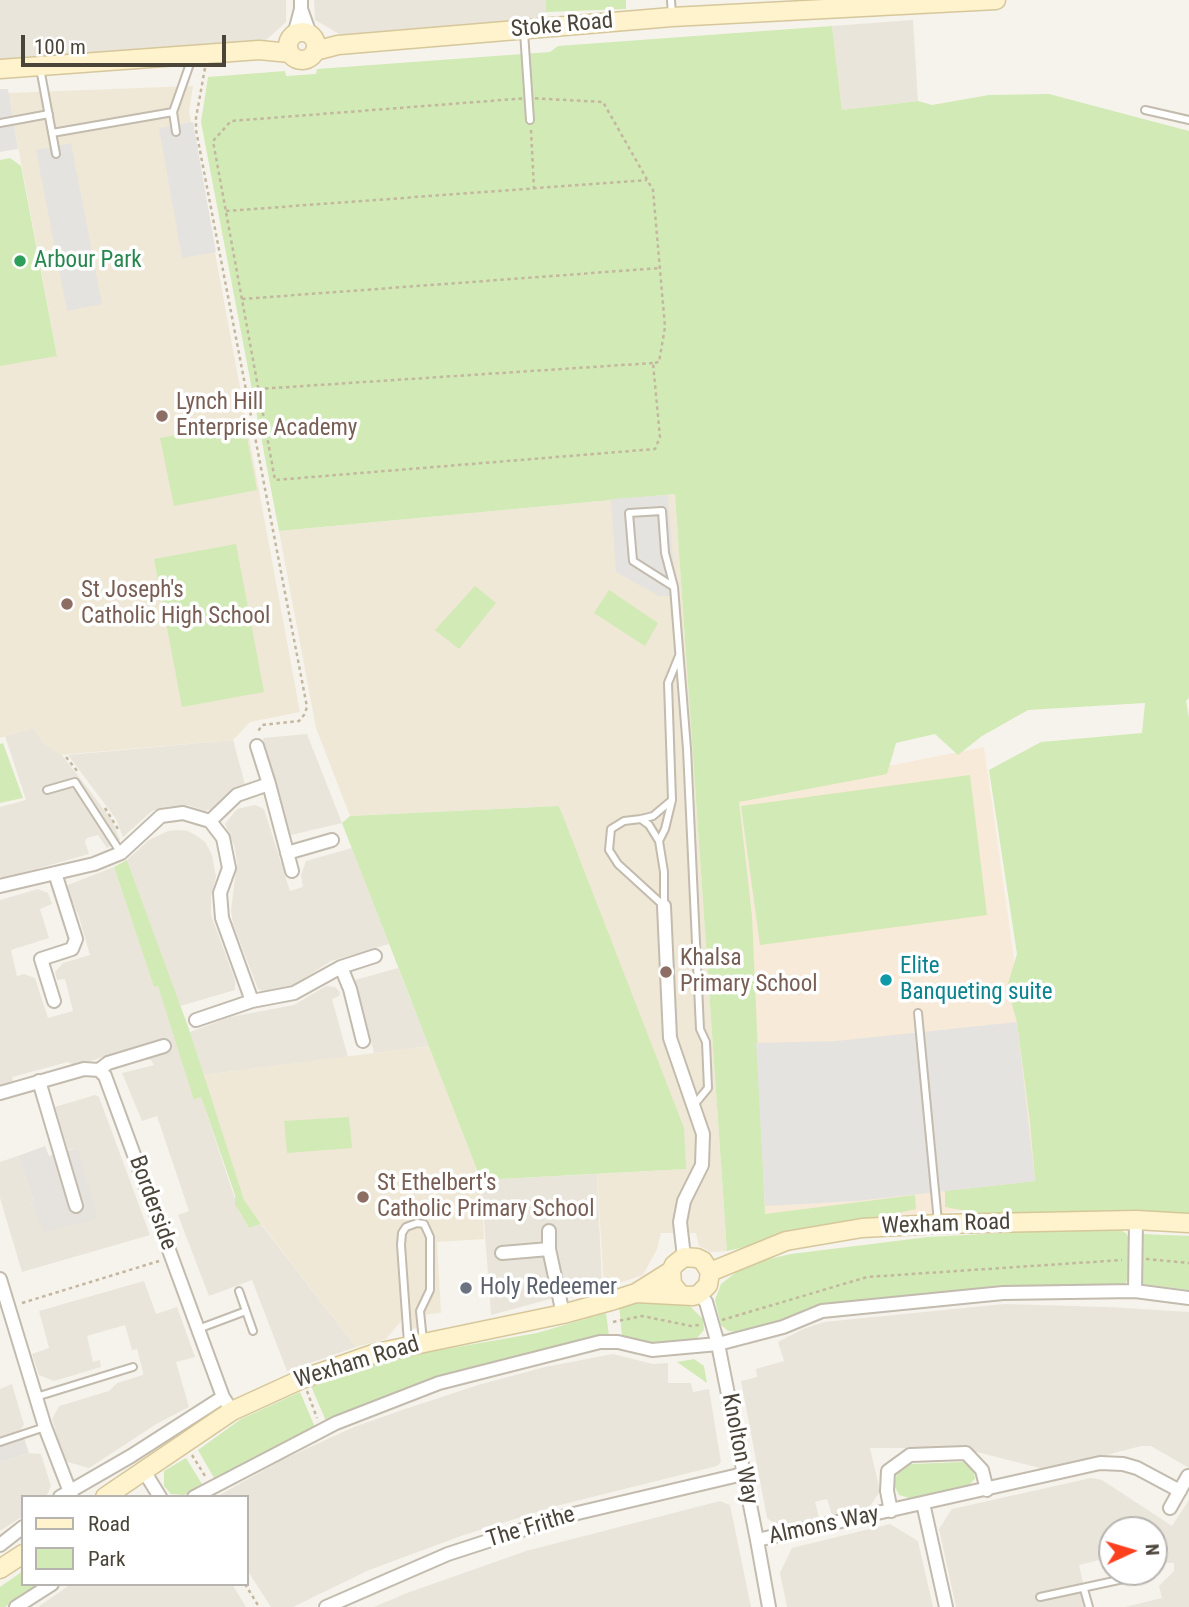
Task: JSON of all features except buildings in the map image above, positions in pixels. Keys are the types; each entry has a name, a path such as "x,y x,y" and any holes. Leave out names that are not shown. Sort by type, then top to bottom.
{"street":[{"name":"Stoke Road","path":"0,69 260,50 302,42 338,45 524,30 672,8 996,0"},
{"path":"301,4 302,42"},
{"path":"257,747 292,871"},
{"path":"210,821 237,795 269,784"},
{"path":"0,886 94,864 121,853 160,816 183,813 210,821 223,838 229,867 220,893 222,918 252,1001"},
{"path":"287,853 332,840"},
{"path":"54,1001 41,958 72,949 76,939 55,873"},
{"path":"664,906 670,1038 703,1134 702,1165 684,1201 680,1222 684,1257"},
{"path":"196,1020 252,1001 294,993 341,967 375,956"},
{"path":"341,967 350,989 363,1041"},
{"path":"0,1093 83,1069 99,1070 108,1063 164,1046"},
{"name":"Borderside","path":"99,1070 105,1076 228,1404"},
{"path":"39,1081 76,1206"},
{"path":"1135,1291 1136,1220"},
{"name":"Wexham Road","path":"710,1272 786,1241 862,1228 1136,1220 1189,1223"},
{"path":"549,1231 549,1249 563,1314"},
{"path":"502,1253 549,1249"},
{"path":"684,1257 697,1258 703,1261 710,1272 708,1285 699,1294 680,1294 671,1284 671,1271 684,1257"},
{"name":"Wexham Road","path":"108,1495 184,1444 228,1404 376,1353 563,1314 636,1293 671,1271"},
{"path":"0,1279 67,1495 131,1455 228,1404"},
{"path":"197,1495 322,1430 439,1383 600,1342 618,1342 652,1350 718,1345 783,1327 822,1311 1003,1293 1135,1291 1189,1298"},
{"name":"Wexham Road","path":"636,1293 680,1294"},
{"name":"Knolton Way","path":"699,1294 706,1302 718,1345 769,1607"},
{"name":"Almons Way","path":"891,1511 887,1491 888,1471 910,1455 966,1453 982,1470 987,1490"},
{"name":"Almons Way","path":"757,1540 1100,1464 1123,1464 1138,1468 1180,1491"},
{"path":"144,1471 159,1495"},
{"name":"The Frithe","path":"326,1607 448,1554 565,1517 743,1474"},
{"path":"1170,1508 1188,1476"},
{"path":"923,1503 946,1607"},
{"path":"0,1545 21,1529"},
{"path":"0,1569 21,1555"},
{"path":"16,1607 49,1586"}],"lane":[{"path":"524,30 530,120"},
{"path":"176,132 173,112 194,54"},
{"path":"40,66 56,153"},
{"path":"1145,110 1189,120"},
{"path":"52,133 173,112"},
{"path":"0,122 49,114"},
{"path":"674,587 633,561 629,513 662,511 665,553 674,587 687,750 700,1029 706,1042 708,1088 693,1107"},
{"path":"659,841 672,800 668,683 679,655"},
{"path":"47,790 75,782 121,853"},
{"path":"664,906 618,864 609,850 611,830 624,821 653,816 672,800"},
{"path":"641,819 649,825 659,841 664,872 664,906"},
{"path":"918,1013 939,1224"},
{"path":"417,1223 424,1224 430,1237 430,1290 420,1311 416,1343 401,1245 402,1233 406,1227 417,1223"},
{"path":"239,1291 253,1331"},
{"path":"198,1329 246,1311"},
{"path":"36,1397 133,1367"},
{"path":"0,1442 45,1427"},
{"path":"1040,1597 1098,1586"},
{"path":"1084,1589 1089,1607"}],"path":[{"path":"194,54 207,69 196,118 196,130 307,707 299,721 262,725 257,732 257,747"},
{"path":"258,389 659,362 665,327 653,190 603,102 528,99 230,121 214,141 258,389 275,480 655,449 660,437 653,363"},
{"path":"530,120 534,189"},
{"path":"226,211 647,180"},
{"path":"242,299 660,268"},
{"path":"8,1307 172,1257"},
{"path":"1143,1259 1189,1263"},
{"path":"722,1320 867,1277 1131,1260"},
{"path":"618,1342 613,1322 642,1316 691,1326 702,1324"},
{"path":"302,1378 322,1430"},
{"path":"184,1444 212,1486"},
{"path":"246,1586 259,1607"}],"shaded area":[{"path":"0,0 286,0 286,22 264,42 0,60"},
{"path":"314,0 546,0 546,21 341,35 315,20"},
{"path":"913,20 918,101 842,110 832,26"},
{"name":"Lynch Hill Enterprise Academy","path":"193,86 189,112 300,712 250,722 233,740 60,755 44,743 34,728 0,738 0,366 57,355 8,93"},
{"path":"0,89 8,89 18,149 0,152"},
{"path":"193,122 216,252 182,258 159,128"},
{"path":"71,143 102,304 67,311 36,150"},
{"name":"Khalsa Primary School","path":"675,494 727,1251 711,1252 699,1246 696,1233 661,1233 657,1249 643,1275 604,1288 597,1174 685,1169 559,806 350,816 316,728 279,531"},
{"path":"668,495 676,596 659,596 616,572 611,499"},
{"path":"34,728 44,743 62,755 112,820 120,840 107,848 98,835 87,838 85,842 89,854 4,878 0,877 0,807 26,800 5,736"},
{"path":"307,734 342,823 291,835 270,772 263,738"},
{"path":"233,740 246,788 229,794 205,811 188,805 163,807 152,811 123,837 116,819 68,755"},
{"path":"984,747 1048,1200 741,1237 726,798"},
{"path":"255,805 264,809 290,891 303,887 301,875 306,861 352,848 389,944 331,961 283,990 258,989 233,924 231,910 237,863 235,848 225,824 237,809"},
{"path":"178,830 197,836 205,842 212,855 216,877 211,896 211,915 235,980 235,990 180,1006 127,860 149,840 168,831"},
{"path":"114,867 154,986 158,985 195,1100 201,1097 239,1211 249,1228 261,1224 356,1347 287,1371 252,1280 209,1296 178,1215 189,1211 157,1116 142,1121 122,1073 154,1065 151,1060 140,1059 121,1066 114,1057 115,1053 75,1066 68,1062 12,1077 13,1082 0,1087 0,900 38,889 48,893 52,904 40,909 49,938 11,950 17,976 24,974 35,978 48,1018 73,1011 65,979 57,980 55,972 63,963 90,955 79,917 67,890 68,885"},
{"path":"398,968 429,1046 374,1053 355,980"},
{"path":"326,986 335,987 340,992 339,996 332,999 348,1057 203,1075 190,1032 230,1017 294,1005"},
{"path":"1017,1022 1035,1181 857,1201 765,1206 756,1043 836,1041"},
{"name":"St Ethelbert's Catholic Primary School","path":"429,1046 481,1180 484,1239 437,1242 441,1313 419,1315 417,1321 422,1327 401,1331 402,1320 386,1339 356,1347 244,1201 203,1075"},
{"path":"95,1095 99,1097 150,1235 22,1272 0,1198 0,1162 18,1156 34,1200 30,1202 41,1223 76,1148 68,1150 55,1107"},
{"path":"45,1146 49,1156 77,1148 98,1218 44,1232 30,1201 34,1200 18,1156"},
{"path":"597,1174 602,1285 491,1315 481,1180"},
{"path":"144,1281 156,1314 177,1307 195,1357 176,1362 189,1407 158,1423 89,1468 64,1461 52,1419 59,1406 109,1391 117,1383 143,1375 143,1372 137,1349 132,1350 125,1325 87,1336 93,1362 100,1360 101,1367 54,1381 39,1375 32,1354 49,1348 39,1311"},
{"path":"1004,1304 1189,1312 1189,1468 1151,1446 1141,1446 1048,1470 961,1448 870,1448 880,1491 869,1508 832,1515 827,1499 815,1502 819,1518 780,1528 767,1518 741,1381 757,1377 756,1369 784,1361 778,1342 824,1322"},
{"path":"613,1354 653,1364 668,1363 668,1383 691,1383 693,1392 709,1389 721,1462 717,1466 556,1506 461,1536 369,1570 293,1607 271,1607 248,1572 248,1495 220,1495 282,1460 354,1427 478,1385 545,1367"},
{"path":"12,1384 24,1425 21,1429 0,1435 0,1389"},
{"path":"21,1429 29,1453 0,1462 0,1435"},
{"path":"29,1453 41,1454 51,1486 47,1495 21,1495 21,1517 0,1531 0,1462"},
{"path":"1091,1478 1102,1480 1157,1516 1098,1516 1098,1560 1079,1565 1085,1592 1081,1593 1083,1607 956,1607 939,1529 952,1509"},
{"path":"1189,1500 1189,1607 1125,1607 1162,1598 1159,1586 1168,1586 1168,1577 1174,1571 1174,1563 1168,1563 1168,1523 1172,1526"},
{"path":"720,1501 730,1505 751,1607 374,1607 526,1551"},
{"path":"890,1524 918,1541 933,1607 787,1607 780,1573 792,1548"},
{"path":"68,1586 233,1586 246,1607 38,1607"}],"green space":[{"path":"546,0 626,0 626,9 546,12"},
{"path":"832,26 842,110 918,101 932,105 989,95 1049,94 1189,131 1189,698 1186,701 1189,718 1189,1218 984,1214 945,1207 945,1191 1035,1181 1017,1022 1007,987 1017,954 989,770 1041,742 1142,733 1145,703 1028,710 982,736 958,755 935,734 896,743 887,774 739,802 752,916 765,1214 915,1195 916,1209 727,1251 675,494 279,531 201,122 208,77 285,71 286,76 316,74 317,69 550,52 558,46"},
{"name":"Arbour Park","path":"10,158 21,166 57,356 0,366 0,160"},
{"path":"244,422 257,490 174,506 160,438"},
{"path":"236,544 264,692 182,707 154,559"},
{"path":"475,586 496,603 459,649 435,630"},
{"path":"609,590 658,623 645,646 594,613"},
{"path":"3,743 23,798 0,803 0,744"},
{"path":"970,775 987,915 760,945 741,806"},
{"path":"559,806 684,1128 686,1169 481,1180 342,823 350,816"},
{"path":"127,860 190,1032 244,1200 261,1224 249,1228 235,1204 235,1195 201,1097 194,1100 158,986 154,987 114,867"},
{"path":"349,1117 352,1148 287,1153 284,1121"},
{"path":"1114,1227 1126,1233 1132,1245 1130,1277 1124,1285 1007,1287 821,1304 776,1322 740,1332 728,1331 721,1325 715,1300 721,1284 747,1264 791,1254 928,1237"},
{"path":"1142,1234 1189,1236 1189,1290 1143,1284"},
{"path":"641,1300 667,1300 690,1306 703,1319 704,1330 695,1340 671,1344 651,1343 622,1336 619,1305"},
{"path":"606,1313 609,1336 475,1367 385,1396 326,1421 311,1386 377,1361 537,1333"},
{"path":"694,1359 704,1366 707,1383 677,1362"},
{"path":"300,1392 315,1427 214,1478 198,1450 241,1419"},
{"path":"186,1458 202,1484 184,1495 171,1494 164,1486 164,1471"},
{"path":"965,1462 973,1468 975,1479 967,1487 913,1499 899,1495 894,1485 897,1474 911,1464"},
{"path":"21,1572 21,1586 36,1586 5,1607 0,1607 0,1587"}],"place":[{"name":"Arbour Park","path":"20,261"},
{"name":"Lynch Hill Enterprise Academy","path":"162,416"},
{"name":"St Joseph's Catholic High School","path":"67,604"},
{"name":"Khalsa Primary School","path":"666,972"},
{"name":"Elite Banqueting suite","path":"886,980"},
{"name":"St Ethelbert's Catholic Primary School","path":"363,1197"},
{"name":"Holy Redeemer","path":"466,1288"}]}
